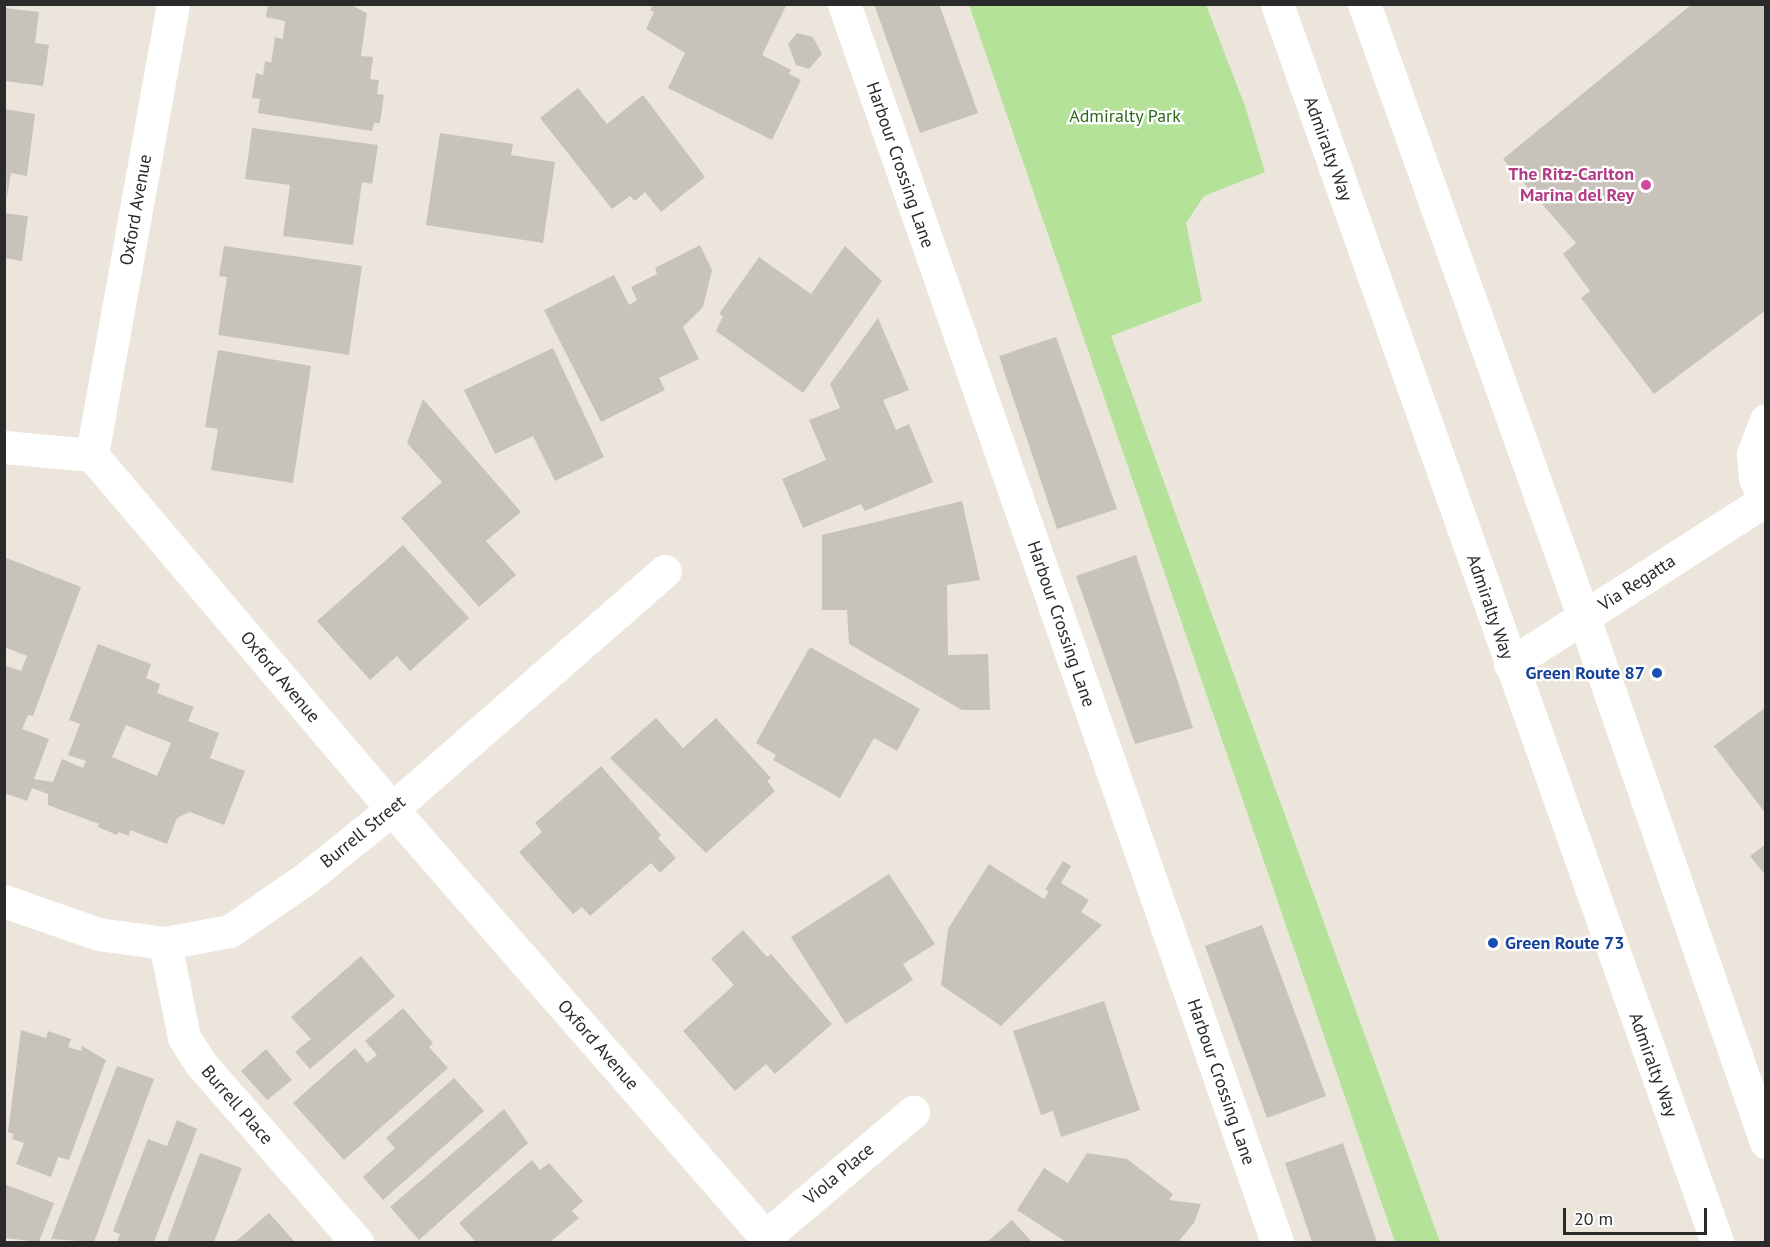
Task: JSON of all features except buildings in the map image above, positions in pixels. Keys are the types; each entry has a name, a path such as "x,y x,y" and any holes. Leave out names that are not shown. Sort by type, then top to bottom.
{"street":[{"name":"Oxford Avenue","path":"173,4 92,455 392,810 768,1240"},
{"name":"Harbour Crossing Lane","path":"844,4 1277,1242"},
{"name":"Admiralty Way","path":"1277,4 1717,1242"},
{"path":"1364,4 1584,618 1766,1142"},
{"name":"Via Regatta","path":"1510,664 1765,502 1755,478 1753,454 1766,420"},
{"path":"4,447 92,455"},
{"name":"Burrell Street","path":"4,901 98,934 165,943 230,932 309,876 392,810 665,571"},
{"name":"Burrell Place","path":"165,943 184,1036 201,1064 357,1242"},
{"name":"Viola Place","path":"768,1240 913,1112"}],"green space":[{"name":"Admiralty Park","path":"969,5 1206,5 1245,106 1265,172 1204,196 1186,223 1202,301 1111,336 1440,1242 1395,1242"}],"place":[{"name":"The Ritz-Carlton Marina del Rey","path":"1646,185"},
{"name":"Green Route 87","path":"1657,673"},
{"name":"Green Route 73","path":"1493,943"}]}
